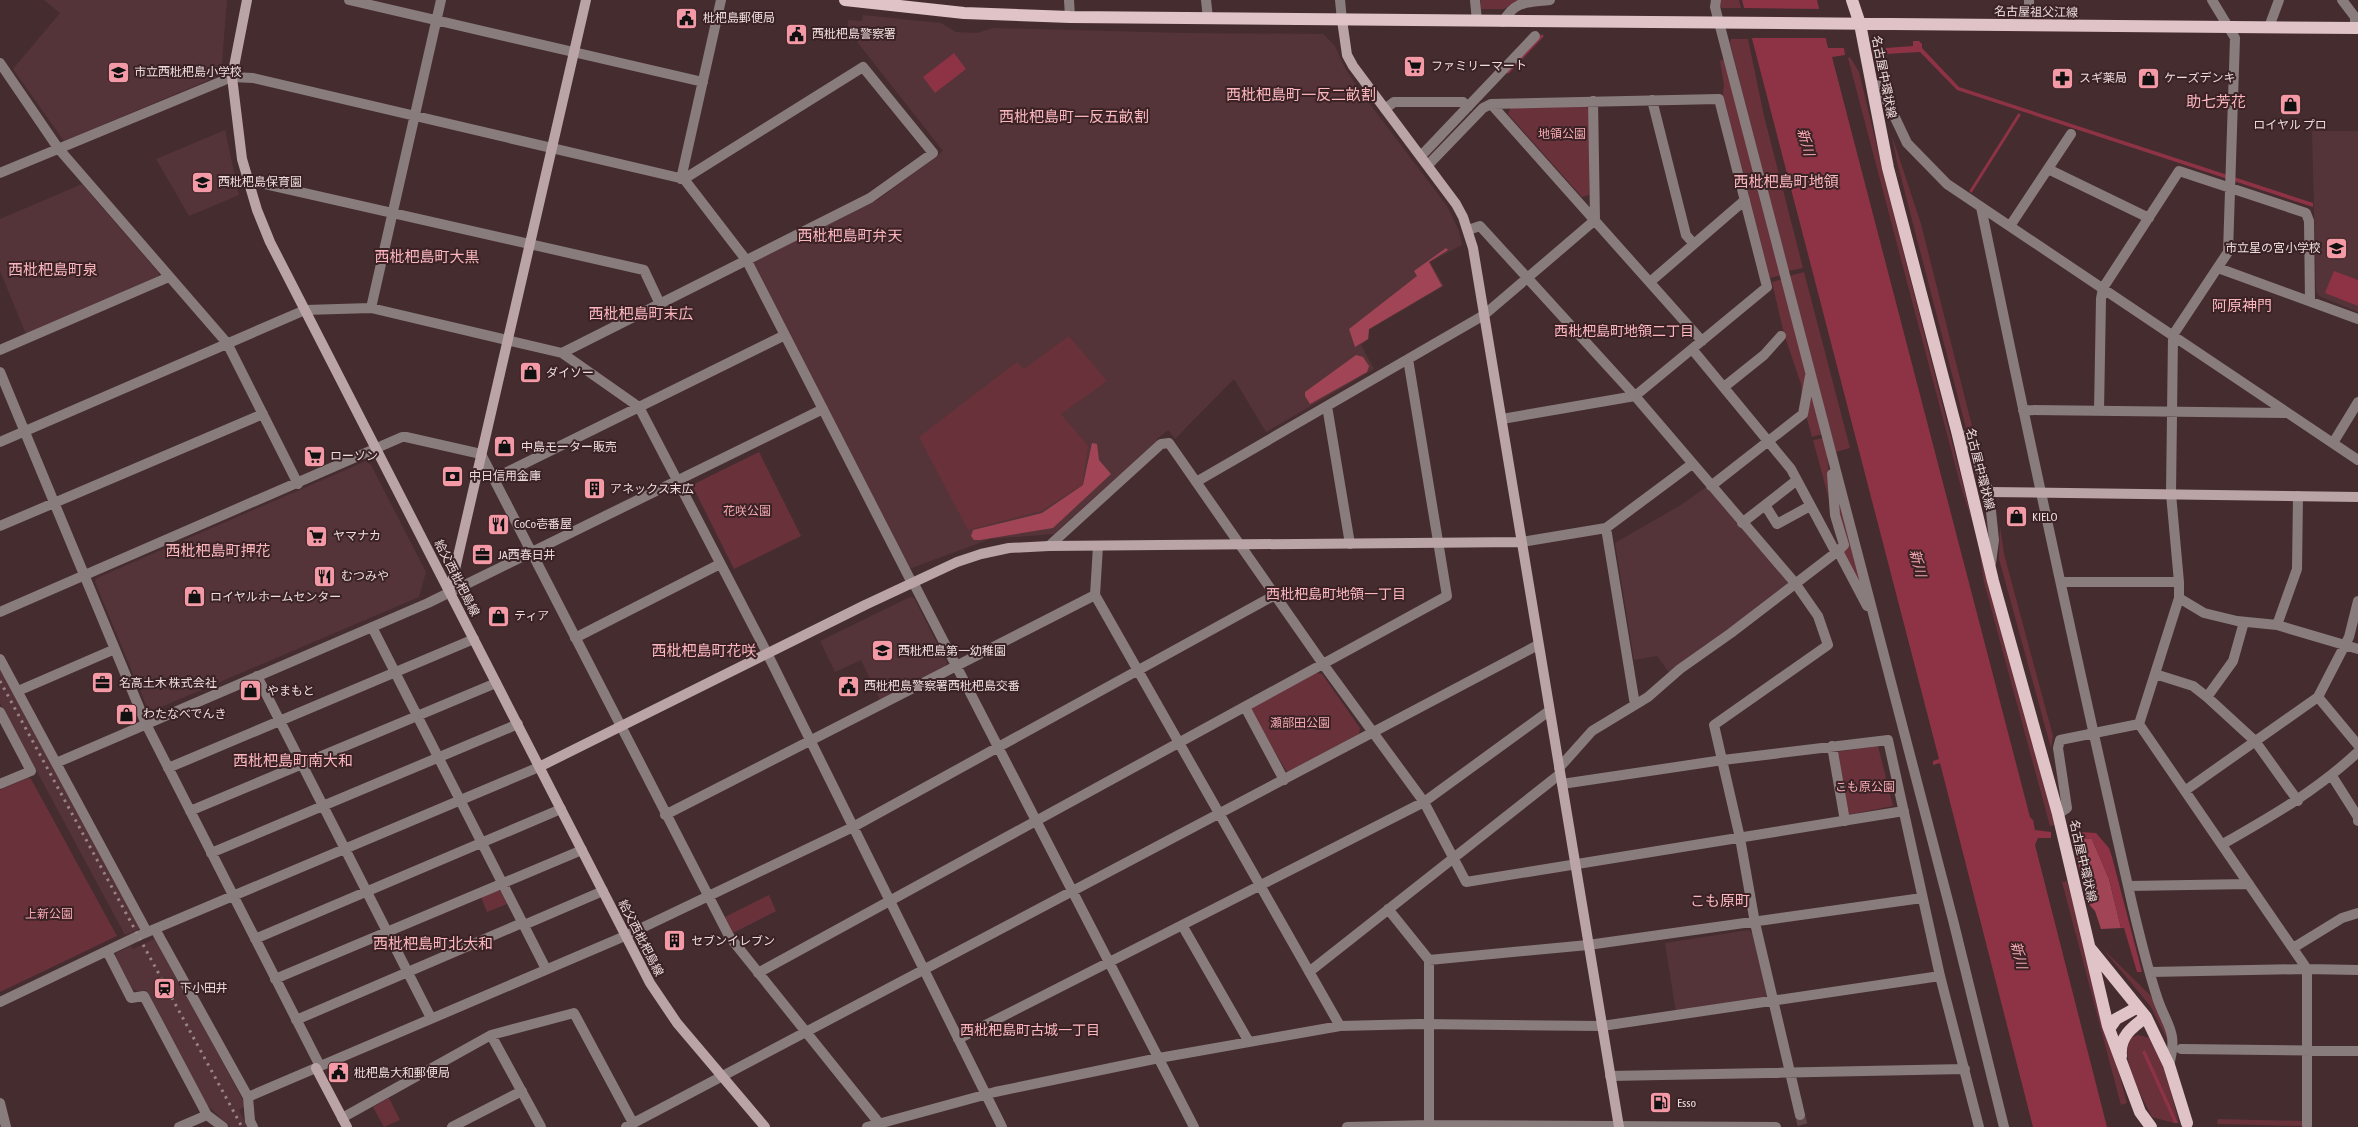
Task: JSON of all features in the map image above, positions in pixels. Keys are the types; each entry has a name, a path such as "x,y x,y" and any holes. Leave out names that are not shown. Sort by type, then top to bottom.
{"main road":[{"name":"名古屋祖父江線","path":"845,0 964,13 1070,17 2357,28"},
{"name":"名古屋中環状線","path":"1852,0 1854,24 1872,84 1888,168 1957,431 1990,568 2058,814 2087,944 2109,1029 2140,1112"},
{"name":"名古屋中環状線","path":"2087,944 2142,1012 2170,1065 2187,1123"},
{"path":"2109,1029 2116,1018 2142,1012"},
{"path":"2121,1059 2120,1049 2125,1036 2142,1012"},
{"path":"2137,1127 2140,1112"},
{"path":"2140,1112 2151,1127"}],"street":[{"name":"給父西枇杷島線","path":"247,0 232,77 238,129 247,180 270,242 626,936 662,1002 676,1023 764,1127"},
{"path":"349,0 703,82"},
{"path":"372,308 441,0"},
{"path":"450,591 586,0"},
{"path":"682,179 721,0"},
{"path":"1069,0 1070,17"},
{"path":"1206,0 1208,18"},
{"path":"1340,0 1347,54 1360,76 1456,204 1468,230 1473,248 1619,1127"},
{"path":"1475,0 1477,21"},
{"path":"1503,22 1509,10 1517,4 1550,0"},
{"path":"1716,0 1715,7 1721,22 1953,920 2004,1127"},
{"path":"2139,724 2179,598 2171,494 2173,335 2228,252 2235,38 2212,0"},
{"path":"2269,26 2279,0"},
{"path":"2342,0 2355,17 2357,28"},
{"path":"1421,156 1535,36"},
{"path":"0,63 58,148 76,166 227,344 298,484"},
{"path":"562,353 870,198 933,153 863,67 682,179"},
{"path":"0,173 232,77 252,78 682,179 747,261 912,583 1074,891 1194,1127"},
{"path":"1872,84 1880,86 1907,143 1947,184 2358,460"},
{"path":"1428,165 1483,108 1492,104 1720,99 1767,287 1635,396 1502,419"},
{"path":"1652,100 1686,235 1694,244"},
{"path":"1196,482 1484,314 1594,220 1594,101"},
{"path":"1385,108 1394,102 1463,102 1468,107"},
{"path":"1492,104 1702,341"},
{"path":"2010,226 2071,134"},
{"path":"2048,169 2149,218"},
{"path":"2099,411 2103,288 2179,171 2306,213 2309,221 2310,302"},
{"path":"247,180 644,270 660,304"},
{"path":"1650,282 1745,200"},
{"path":"1981,207 2040,493 2062,582 2093,733 2128,886 2156,994 2170,1024 2174,1048 2170,1065"},
{"path":"1468,230 1480,226 1635,396 1710,486 1795,583 1818,616 1828,645 1714,725 1740,838 1755,923 1800,1115"},
{"path":"2218,268 2358,319"},
{"path":"0,350 169,277"},
{"path":"0,442 305,310 372,308 508,338 562,353 638,407 767,654 1002,1127"},
{"path":"493,479 785,335"},
{"path":"1724,387 1764,355 1781,336"},
{"path":"1692,349 1791,469 1876,623"},
{"path":"758,974 1447,596 1408,359"},
{"path":"0,372 146,724 276,979 344,1122 491,1034 574,1013 629,1125 1538,645"},
{"path":"1710,486 1804,414 1810,372"},
{"path":"2333,443 2354,416 2358,402"},
{"path":"1327,406 1350,544"},
{"path":"56,763 428,604 450,591 823,409"},
{"path":"2023,410 2286,413"},
{"path":"0,526 263,414"},
{"path":"1957,431 1972,446 1989,492 1994,540 1990,568"},
{"path":"0,612 406,436 481,454"},
{"path":"1049,546 1161,444 1168,442 1323,664 1424,802 1452,859 1466,882 1904,811"},
{"path":"1309,972 1560,775 1592,731 1648,697 1680,669 1731,633 1844,545 1835,514 1829,444"},
{"path":"481,454 706,897 728,936 879,1123"},
{"path":"0,1002 151,931 539,767 912,583 981,554 1009,548 1049,546 1522,542 1606,528 1692,464"},
{"path":"1742,523 1797,480"},
{"path":"1989,492 2358,497"},
{"path":"2277,625 2297,569 2298,496"},
{"path":"1765,505 1778,524 1810,506"},
{"path":"1606,528 1635,705"},
{"path":"1098,546 1095,595 1340,1026"},
{"path":"575,638 720,564"},
{"path":"2062,582 2179,582"},
{"path":"665,815 1095,595"},
{"path":"248,1097 626,936 853,827 1275,595"},
{"path":"2179,598 2204,613 2244,622 2277,625 2358,649"},
{"path":"2186,790 2318,697 2350,637 2358,601"},
{"path":"2207,697 2233,661 2244,622"},
{"path":"372,627 546,969"},
{"path":"168,768 474,639"},
{"path":"18,691 115,649"},
{"path":"0,659 56,763 151,931 248,1097 250,1121 253,1127"},
{"path":"2155,674 2193,686 2207,697 2255,741 2298,801"},
{"path":"257,676 431,1018"},
{"path":"190,811 496,683"},
{"path":"2318,697 2358,745"},
{"path":"1245,707 1284,780"},
{"path":"0,712 31,771 0,784"},
{"path":"958,1039 1424,802 1550,712"},
{"path":"211,853 518,724"},
{"path":"2058,814 2067,808 2058,748 2060,740 2139,724"},
{"path":"2139,724 2307,969 2307,1125"},
{"path":"1560,775 1723,760 1888,740 1940,976 1979,1127"},
{"path":"1832,746 1845,821"},
{"path":"2223,844 2298,801 2332,776 2358,752"},
{"path":"2332,776 2358,817 2358,822"},
{"path":"255,939 561,809"},
{"path":"276,979 582,850"},
{"path":"2128,886 2248,884"},
{"path":"296,1020 603,891"},
{"path":"1429,960 1588,945 1922,898"},
{"path":"1388,909 1429,960 1429,1125"},
{"path":"2293,948 2342,918 2358,913"},
{"path":"1182,925 1248,1042"},
{"path":"107,951 131,998 144,996 208,1115 223,1127"},
{"path":"2150,972 2358,970"},
{"path":"867,1127 986,1094 1159,1058 1340,1026 1430,1024 1602,1026 1940,976"},
{"path":"491,1034 542,1127"},
{"path":"2181,1049 2358,1051"},
{"path":"1610,1076 1965,1069"},
{"path":"452,1127 522,1091"},
{"path":"0,1103 6,1127"},
{"path":"179,1127 208,1115"},
{"path":"1348,1127 1429,1125 1776,1127"}],"shaded area":[{"name":"市立西枇杷島小学校","path":"44,0 227,0 221,75 64,141 13,69 60,13"},
{"path":"863,15 941,23 956,32 977,33 993,28 1185,33 1323,34 1335,46 1345,68 1360,91 1447,206 1459,231 1462,245 1430,262 1444,286 1369,330 1369,339 1361,345 1374,369 1266,432 1234,379 1175,439 1168,430 1054,534 990,539 912,568 908,567 753,262 879,199 943,151 847,29 848,20 862,21"},
{"name":"西枇杷島保育園","path":"225,130 239,195 189,216 156,159"},
{"name":"市立星の宮小学校","path":"2312,131 2358,131 2358,312 2319,296 2316,291"},
{"path":"82,184 159,273 158,276 26,334 0,271 0,219"},
{"path":"1446,248 1448,250 1429,262 1442,286 1369,329 1368,339 1355,347 1349,329 1417,276 1414,271"},
{"path":"1356,355 1363,357 1369,366 1367,372 1310,404 1305,396 1305,392"},
{"path":"1092,443 1097,444 1099,460 1111,474 1053,528 974,540 971,536 973,530 1042,513 1083,485"},
{"path":"366,461 371,465 426,572 419,597 152,711 148,710 95,582 97,578"},
{"path":"1706,487 1788,580 1786,588 1671,675 1657,656 1634,660 1615,543 1684,503"},
{"name":"西枇杷島第一幼稚園","path":"910,597 914,598 947,663 944,668 880,700 861,660 835,672 820,641"},
{"path":"0,668 140,926 139,929 125,935 0,703"},
{"path":"2082,838 2092,839 2109,879 2121,928 2101,929 2095,911 2087,902 2074,843"},
{"path":"1748,930 1753,934 1767,995 1764,999 1676,1013 1665,943"},
{"path":"156,938 246,1106 239,1110 248,1127 230,1127 207,1105 145,990 140,992 132,989 115,957 116,953 131,946 133,949"}],"green space":[{"path":"1481,0 1529,0 1515,2 1504,9 1481,9"},
{"path":"1721,0 1739,0 1741,8 1720,8"},
{"path":"1731,39 1748,39 1764,116 1803,268 1788,271 1730,43"},
{"path":"1850,57 1859,72 1973,524 1961,487 1848,58"},
{"path":"1726,59 1782,275 1770,278 1723,94 1724,85 1720,61"},
{"name":"地領公園","path":"1585,106 1589,109 1589,195 1582,197 1508,114 1511,107"},
{"path":"1892,136 1921,224 1976,442 1967,432 1897,162"},
{"path":"1804,272 1850,448 1836,452 1789,276"},
{"path":"1783,279 1806,373 1803,409 1801,384 1784,334 1772,282"},
{"path":"1069,336 1107,381 1061,414 1088,446 1082,485 1041,511 968,530 919,437 1017,362 1024,369"},
{"path":"1810,384 1823,434 1812,437 1806,415"},
{"path":"1824,438 1826,444 1833,514 1813,440"},
{"name":"花咲公園","path":"759,452 801,536 734,569 692,485"},
{"path":"1834,475 1866,601 1843,554"},
{"path":"2000,526 2004,554 2053,736 2051,748 1999,559"},
{"path":"1979,548 2055,825 2050,826 1984,582"},
{"name":"瀬部田公園","path":"1316,673 1322,674 1360,728 1359,734 1287,772 1251,713 1252,707"},
{"name":"こも原公園","path":"1878,746 1893,806 1847,815 1836,752"},
{"name":"上新公園","path":"28,778 31,779 117,936 0,992 0,790"},
{"path":"2067,881 2127,1103 2121,1105 2062,882"},
{"path":"496,890 501,891 507,904 487,912 481,897"},
{"path":"769,895 776,911 733,933 725,917"},
{"path":"2103,949 2150,995 2160,1012 2169,1043 2151,1007"},
{"path":"2138,1035 2150,1038 2160,1056 2168,1079 2179,1124 2142,1052 2174,1123 2152,1117 2138,1088 2129,1066 2128,1045 2132,1037"},
{"path":"389,1098 400,1120 384,1127 373,1107"},
{"path":"2218,1119 2303,1121 2303,1126 2217,1124"}],"water":[{"name":"新川","path":"1742,0 1817,0 1828,48 1844,48 1845,55 1832,57 2030,817 2033,820 2035,830 2051,832 2051,838 2038,838 2035,845 2107,1127 2033,1127 1940,763 1933,765 1933,761 1939,759"},
{"path":"1913,41 1919,41 1922,44 1922,48 1959,87 2313,203 2313,207 1957,90 1920,52 1886,54 1886,48 1913,46"},
{"path":"954,53 966,69 935,93 923,77"},
{"path":"2334,271 2358,280 2358,306 2325,293"},
{"path":"2081,832 2096,833 2109,848 2142,972 2137,972 2124,928 2121,928 2109,879 2092,839 2082,838"},
{"path":"2145,1050 2178,1123 2174,1123 2142,1052"}],"pier":[{"path":"1741,8 1822,9 1828,38 1749,38"}],"waterway":[{"path":"1508,72 1542,36"},
{"path":"1971,191 2019,115"}],"tunnel":[{"path":"1800,1115 1803,1127"}],"railway":[{"path":"0,681 242,1127"}],"place":[{"name":"枇杷島郵便局","path":"687,18"},
{"name":"西枇杷島警察署","path":"796,34"},
{"name":"ファミリーマート","path":"1415,66"},
{"name":"市立西枇杷島小学校","path":"118,72"},
{"name":"スギ薬局","path":"2063,78"},
{"name":"ケーズデンキ","path":"2148,78"},
{"name":"ロイヤル プロ","path":"2290,104"},
{"name":"西枇杷島保育園","path":"202,182"},
{"name":"市立星の宮小学校","path":"2337,248"},
{"name":"ダイソー","path":"530,373"},
{"name":"中島モーター販売","path":"505,447"},
{"name":"ローソン","path":"314,456"},
{"name":"中日信用金庫","path":"453,476"},
{"name":"アネックス末広","path":"594,489"},
{"name":"KIELO","path":"2016,517"},
{"name":"CoCo壱番屋","path":"498,524"},
{"name":"ヤマナカ","path":"317,536"},
{"name":"JA西春日井","path":"482,555"},
{"name":"むつみや","path":"325,576"},
{"name":"ロイヤルホームセンター","path":"194,597"},
{"name":"ティア","path":"498,616"},
{"name":"西枇杷島第一幼稚園","path":"882,651"},
{"name":"名高土木 株式会社","path":"103,683"},
{"name":"西枇杷島警察署西枇杷島交番","path":"848,686"},
{"name":"やまもと","path":"251,691"},
{"name":"わたなべでんき","path":"127,714"},
{"name":"セブンイレブン","path":"675,941"},
{"name":"下小田井","path":"164,988"},
{"name":"枇杷島大和郵便局","path":"338,1073"},
{"name":"Esso","path":"1661,1103"}],"district":[{"name":"西枇杷島町一反二畝割","path":"1301,95"},
{"name":"助七芳花","path":"2216,102"},
{"name":"西枇杷島町一反五畝割","path":"1074,117"},
{"name":"西枇杷島町地領","path":"1786,182"},
{"name":"西枇杷島町弁天","path":"850,236"},
{"name":"西枇杷島町大黒","path":"427,257"},
{"name":"西枇杷島町泉","path":"53,270"},
{"name":"阿原神門","path":"2242,306"},
{"name":"西枇杷島町末広","path":"641,314"},
{"name":"西枇杷島町地領二丁目","path":"1624,331"},
{"name":"西枇杷島町押花","path":"218,551"},
{"name":"西枇杷島町地領一丁目","path":"1336,594"},
{"name":"西枇杷島町花咲","path":"704,651"},
{"name":"西枇杷島町南大和","path":"293,761"},
{"name":"こも原町","path":"1720,901"},
{"name":"西枇杷島町北大和","path":"433,944"},
{"name":"西枇杷島町古城一丁目","path":"1030,1030"}]}
